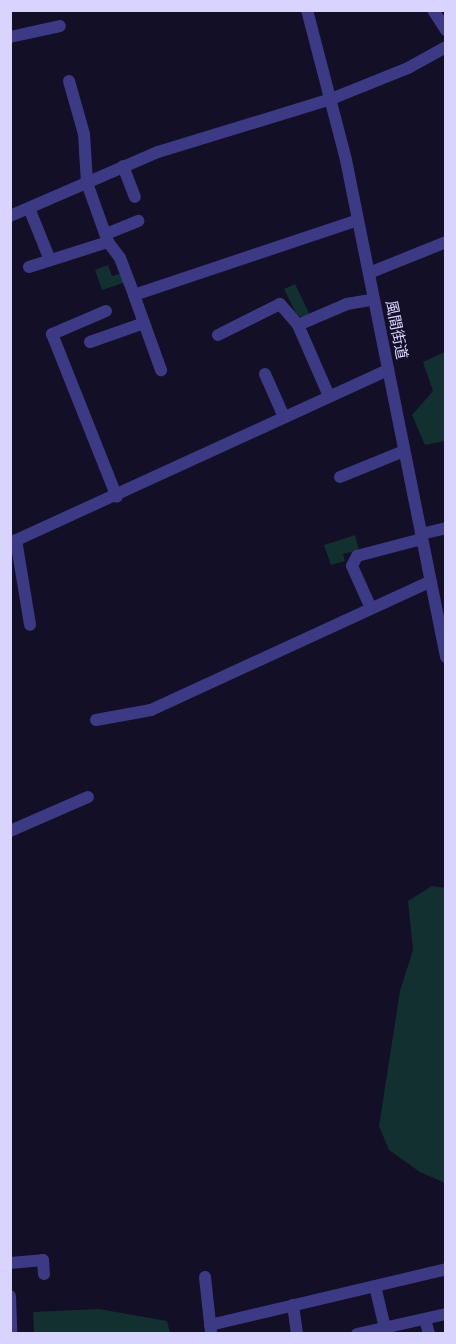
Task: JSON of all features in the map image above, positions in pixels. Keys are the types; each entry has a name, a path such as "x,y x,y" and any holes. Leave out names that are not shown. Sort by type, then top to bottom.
{"street":[{"name":"風間街道","path":"307,10 331,99 358,220 446,657"},
{"path":"433,10 446,30"},
{"path":"10,37 60,26"},
{"path":"10,216 123,166 331,99 408,68 446,47"},
{"path":"69,81 84,134 87,183 107,238 120,258 162,370"},
{"path":"123,166 135,197"},
{"path":"29,208 50,260"},
{"path":"134,295 358,220"},
{"path":"29,267 107,238 140,221"},
{"path":"369,273 446,242"},
{"path":"298,325 329,310 374,298"},
{"path":"218,335 280,304 298,325 329,396"},
{"path":"106,311 57,328 52,334 117,497"},
{"path":"90,342 144,323"},
{"path":"30,625 13,542 117,497 388,370"},
{"path":"265,374 284,417"},
{"path":"340,477 404,451"},
{"path":"369,606 352,566 357,556 446,528"},
{"path":"96,720 151,710 369,606 431,580"},
{"path":"10,831 88,797"},
{"path":"10,1263 43,1260 44,1274"},
{"path":"205,1277 210,1329 293,1305 446,1269"},
{"path":"375,1286 385,1330"},
{"path":"10,1296 11,1334"},
{"path":"293,1305 297,1334"},
{"path":"357,1334 385,1330 446,1314"},
{"path":"425,1319 429,1334"}],"green space":[{"path":"108,265 112,276 123,273 126,282 102,290 95,270"},
{"path":"295,284 310,315 304,318 297,315 284,289"},
{"path":"445,352 445,441 425,445 412,415 433,391 423,362"},
{"path":"355,535 359,550 343,554 345,561 331,565 324,545"},
{"path":"432,886 446,888 445,1183 420,1172 389,1150 379,1126 400,991 413,950 408,901"},
{"path":"99,1309 167,1321 170,1333 34,1333 33,1312"}]}
